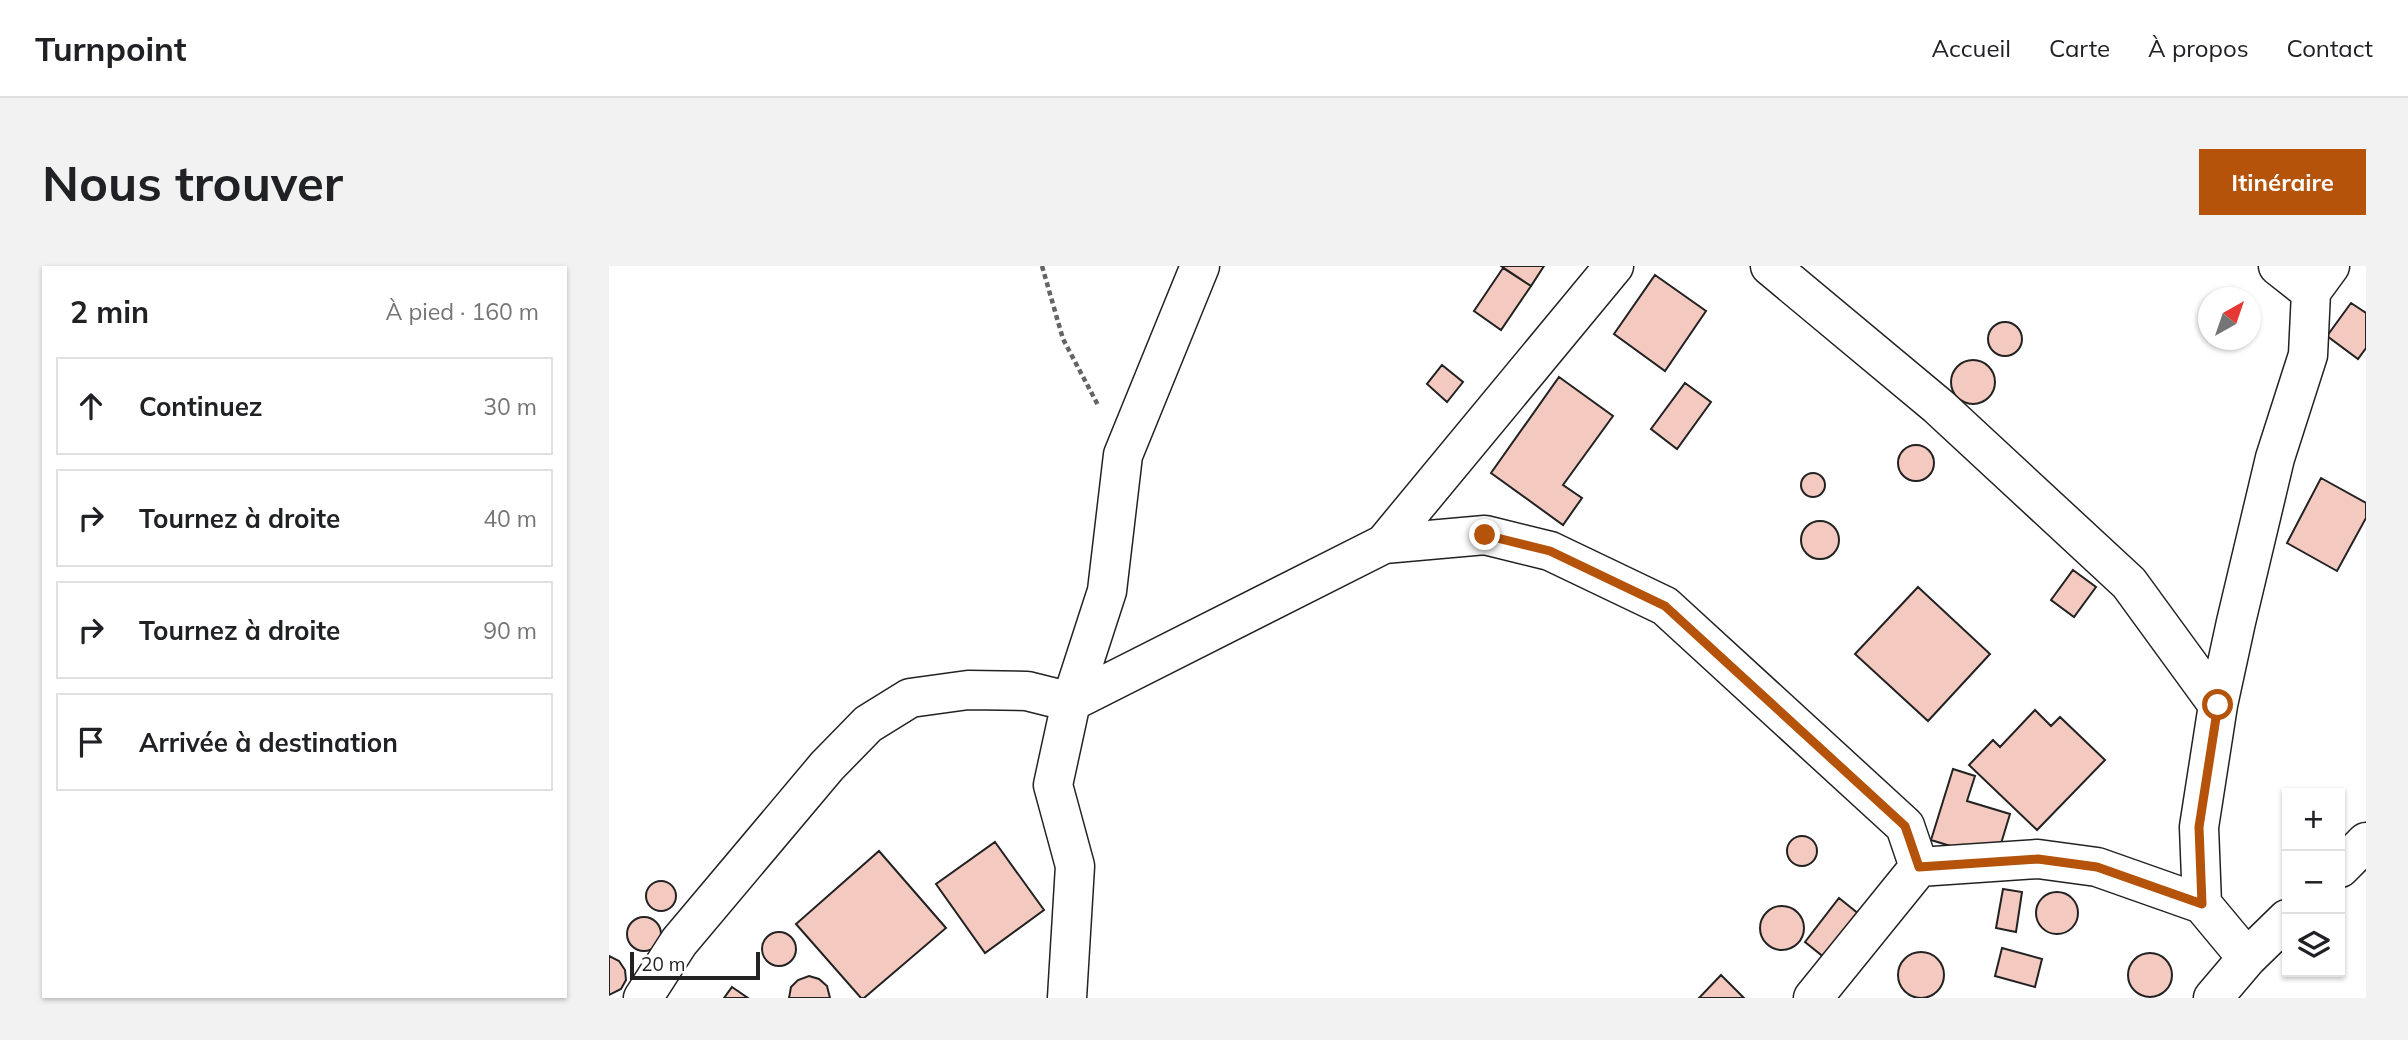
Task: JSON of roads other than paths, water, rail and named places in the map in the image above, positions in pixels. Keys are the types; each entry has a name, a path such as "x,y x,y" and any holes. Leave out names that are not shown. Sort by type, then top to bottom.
{"street":[{"path":"1067,998 1075,866 1053,785 1071,702 1107,591 1123,455 1200,266"},
{"path":"1384,544 1614,266"},
{"path":"1770,266 1938,407 2129,583 2218,705"},
{"path":"2202,904 2199,827 2218,705 2276,458 2308,355 2321,279 2278,266"},
{"path":"643,998 679,942 827,766 868,724 910,698 968,690 1027,691 1071,702 1384,544 1485,535 1550,551 1665,606 1905,826 1919,867"},
{"path":"2345,863 2366,842"},
{"path":"1813,998 1919,867 2038,859 2097,867 2202,904 2247,958"},
{"path":"2213,998 2247,958 2282,924"}]}
